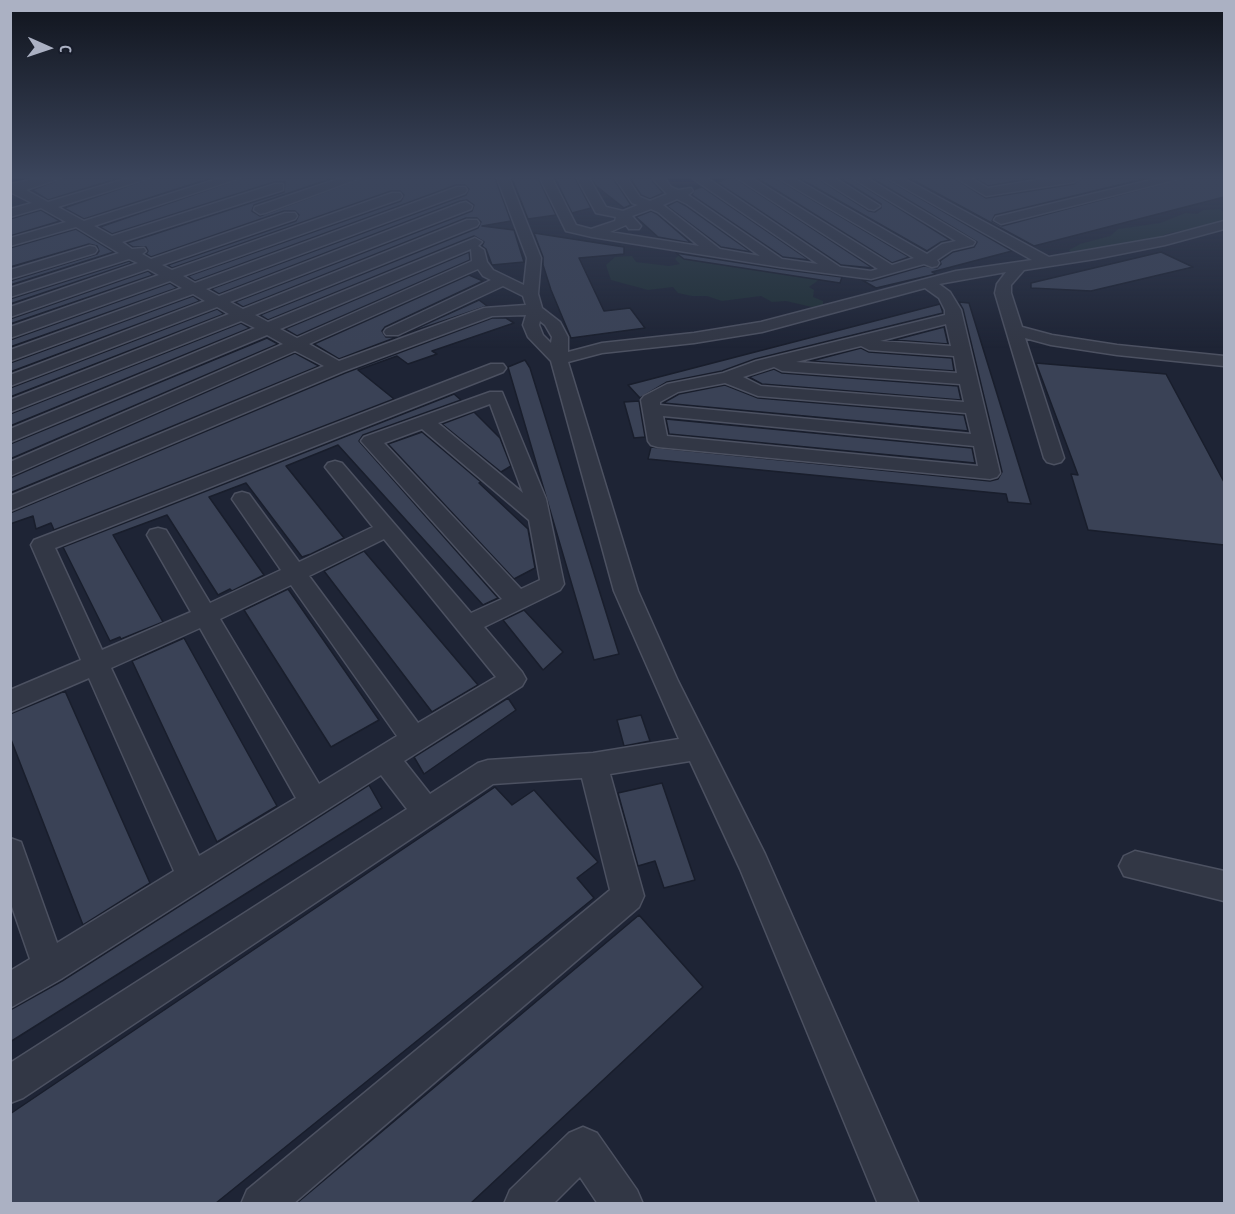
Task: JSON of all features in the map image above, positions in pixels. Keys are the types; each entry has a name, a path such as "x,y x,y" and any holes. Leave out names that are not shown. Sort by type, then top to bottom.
{"lane":[{"path":"10,242 24,235"},
{"path":"10,275 44,235"},
{"path":"95,235 333,365 490,311 532,302"},
{"path":"10,312 236,235"},
{"path":"10,333 287,235"},
{"path":"10,356 330,235"},
{"path":"10,381 391,235"},
{"path":"10,407 445,235"},
{"path":"474,235 480,264 488,273 504,280 532,302"},
{"path":"525,235 534,258 531,325 538,342 559,359 626,591 665,681 754,864 899,1203"},
{"path":"602,235 871,275 939,254 942,244 968,242 955,235"},
{"path":"642,235 650,243"},
{"path":"694,235 717,253"},
{"path":"739,235 780,263"},
{"path":"786,235 840,272"},
{"path":"833,235 890,270"},
{"path":"881,235 924,260 956,275"},
{"path":"997,235 1045,261"},
{"path":"559,359 602,348 762,327 956,275 1207,235"},
{"path":"10,436 475,242"},
{"path":"10,293 153,246"},
{"path":"10,470 480,264"},
{"path":"1019,266 1004,284 1003,293 1054,458"},
{"path":"10,504 333,365 504,280"},
{"path":"928,283 945,296 953,310 990,472 658,441 650,400 673,388 727,377 762,365 846,343 953,318"},
{"path":"1014,330 1117,350 1224,361"},
{"path":"846,343 962,352"},
{"path":"762,365 968,379"},
{"path":"193,878 42,545 497,368"},
{"path":"727,377 758,391 975,408"},
{"path":"467,625 552,584 536,499 495,396 371,441 518,600"},
{"path":"653,410 983,441"},
{"path":"424,422 540,518"},
{"path":"10,991 513,679 334,467"},
{"path":"242,499 415,740"},
{"path":"10,702 206,616 387,529"},
{"path":"158,535 314,802"},
{"path":"10,1085 488,772 593,765 699,748"},
{"path":"385,759 427,812"},
{"path":"261,1203 628,896 593,765"},
{"path":"10,852 49,967"},
{"path":"1135,866 1224,886"},
{"path":"524,1203 583,1147 623,1203"}],"shaded area":[{"path":"1165,235 1156,240 1090,251 1071,253 1069,250 1080,244 1110,236"},
{"path":"679,255 820,279 809,287 814,290 813,297 823,301 823,305 812,307 786,301 772,302 761,296 722,301 707,296 678,293 673,287 648,290 611,280 606,265 615,257 632,256 636,262 669,266 680,264 675,259"}],"building":[{"path":"56,235 85,235 114,252 10,285 10,281 97,254 99,251 97,246 89,244 10,267 10,248"},
{"path":"153,235 216,235 151,257 146,254 148,251 146,247 133,247 127,243"},
{"path":"256,235 267,235 172,268 168,265"},
{"path":"305,235 321,235 195,281 188,276"},
{"path":"358,235 373,235 219,294 211,289"},
{"path":"410,235 424,235 243,307 235,302"},
{"path":"461,235 515,235 524,262 492,265 486,249 482,246 484,242 474,236 268,320 260,315"},
{"path":"535,235 624,247 624,254 579,258 604,311 630,308 645,328 571,338 551,290 543,265 543,257"},
{"path":"655,235 681,235 691,243"},
{"path":"705,235 726,235 751,252 721,247"},
{"path":"750,235 772,235 809,260 783,257"},
{"path":"796,235 822,235 873,268 841,265"},
{"path":"847,235 871,235 909,257 892,263"},
{"path":"898,235 941,235 950,240 941,242 927,251"},
{"path":"965,235 984,235 1012,251 932,272 936,274 876,288 862,280 872,281 924,266 937,268 941,264 940,261 953,252 974,247 977,242"},
{"path":"1013,235 1078,235 1034,246"},
{"path":"469,252 470,260 297,336 285,329"},
{"path":"1161,252 1193,267 1091,291 1031,288 1031,283"},
{"path":"676,253 842,277 840,283 684,259"},
{"path":"129,261 132,263 10,304 10,299"},
{"path":"148,271 153,275 10,324 10,319"},
{"path":"469,275 483,281 385,327 382,331 386,337 397,337 339,359 314,344"},
{"path":"170,283 177,288 10,347 10,340"},
{"path":"193,296 200,301 10,372 10,363"},
{"path":"479,300 487,306 402,335"},
{"path":"959,302 969,303 1031,504 1008,502 1006,494 648,459 651,447 990,481 998,479 1002,472 963,309"},
{"path":"940,304 943,313 755,359 722,371 667,382 640,398 628,385"},
{"path":"217,309 224,314 10,397 10,388"},
{"path":"492,318 506,318 514,323 432,351 437,354 408,364 397,356 358,370 394,399 54,530 51,523 36,529 33,516 10,524 10,513 345,373"},
{"path":"241,323 250,328 10,426 10,414"},
{"path":"944,327 948,344 894,340"},
{"path":"267,338 278,344 10,459 10,444"},
{"path":"861,348 869,352 952,358 954,371 811,361"},
{"path":"295,353 319,366 10,493 10,478"},
{"path":"525,360 530,368 619,654 594,660 508,367"},
{"path":"1036,363 1166,374 1224,482 1224,545 1088,530 1071,474 1078,475"},
{"path":"774,369 782,373 958,386 961,400 762,384 749,377"},
{"path":"725,385 758,398 964,415 968,431 663,403 679,394"},
{"path":"454,394 461,400 363,435 359,441 498,598 483,605 338,445 286,466 344,538 311,554 302,557 246,483 209,497 264,575 232,591 230,589 218,595 167,515 113,535 163,622 121,639 120,637 110,641 63,547"},
{"path":"639,401 645,437 634,438 624,402"},
{"path":"474,412 500,438 511,466 501,472 442,424"},
{"path":"666,419 972,448 975,463 669,434"},
{"path":"422,432 481,482 479,483 528,529 535,568 514,579 388,444"},
{"path":"364,551 478,685 432,712 324,571"},
{"path":"288,589 379,720 331,747 244,610"},
{"path":"524,610 563,652 543,670 503,620"},
{"path":"184,638 277,806 217,842 132,661"},
{"path":"65,691 150,883 83,925 10,737 10,714"},
{"path":"508,698 516,710 424,774 414,757"},
{"path":"641,715 650,741 624,746 617,720"},
{"path":"662,783 695,880 664,888 655,861 638,866 618,793"},
{"path":"369,785 382,808 10,1042 10,1010 62,981"},
{"path":"495,787 512,805 534,790 598,862 577,878 594,898 216,1203 10,1203 10,1114"},
{"path":"639,915 703,987 471,1203 297,1203"}]}
